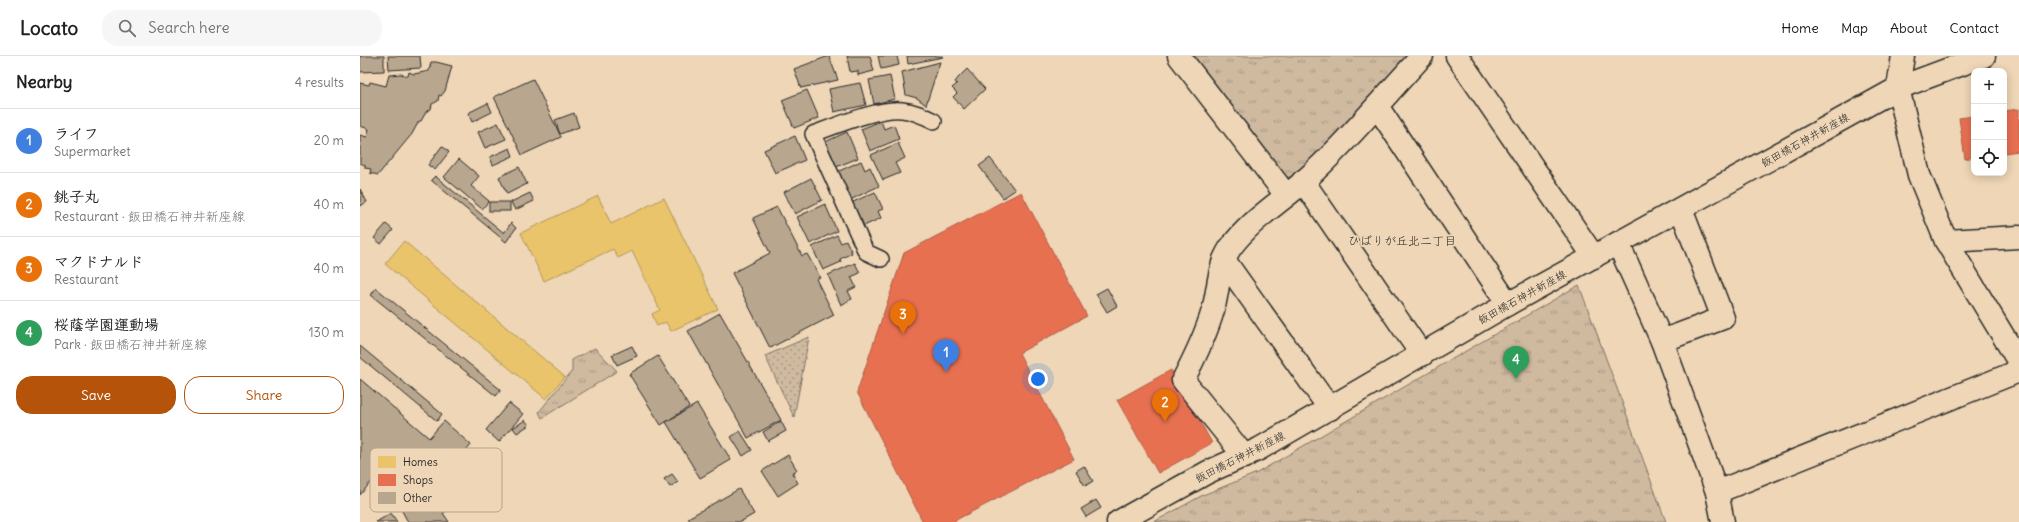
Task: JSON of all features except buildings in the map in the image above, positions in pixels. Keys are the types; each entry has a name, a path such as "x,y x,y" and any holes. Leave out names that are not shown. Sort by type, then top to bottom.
{"street":[{"path":"1179,56 1286,196"},
{"path":"1245,457 1183,380 1204,338 1214,309 1224,260 1231,247 1248,228 1303,181 1377,106 1422,56"},
{"path":"1458,56 1594,257"},
{"path":"1903,56 1898,88 1919,175 1946,241 2019,362"},
{"name":"飯田橋石神井新座線","path":"1118,522 1208,472 1245,457 1330,409 1508,304 1898,88 1984,56"},
{"path":"1377,106 1508,304"},
{"path":"1303,181 1422,354"},
{"path":"1662,341 1723,318 1681,209"},
{"path":"1946,241 2019,237"},
{"path":"1618,243 1662,341 1717,492 1723,522"},
{"path":"1224,260 1330,409"},
{"path":"1717,492 2019,371"}],"lane":[{"path":"881,259 866,252 813,134 867,115 901,110 920,114 934,121"}],"green space":[{"path":"1188,56 1412,56 1296,178 1280,176"},
{"path":"1579,285 1666,522 1154,522 1203,495 1257,473"},
{"path":"809,337 794,417 765,356"},
{"path":"595,348 617,371 542,418 539,412 572,371 572,360"}],"place":[{"name":"マクドナルド","path":"903,334"},
{"name":"ライフ","path":"946,372"},
{"name":"桜蔭学園運動場","path":"1516,379"},
{"name":"銚子丸","path":"1165,422"}],"district":[{"name":"ひばりが丘北二丁目","path":"1402,240"}]}
